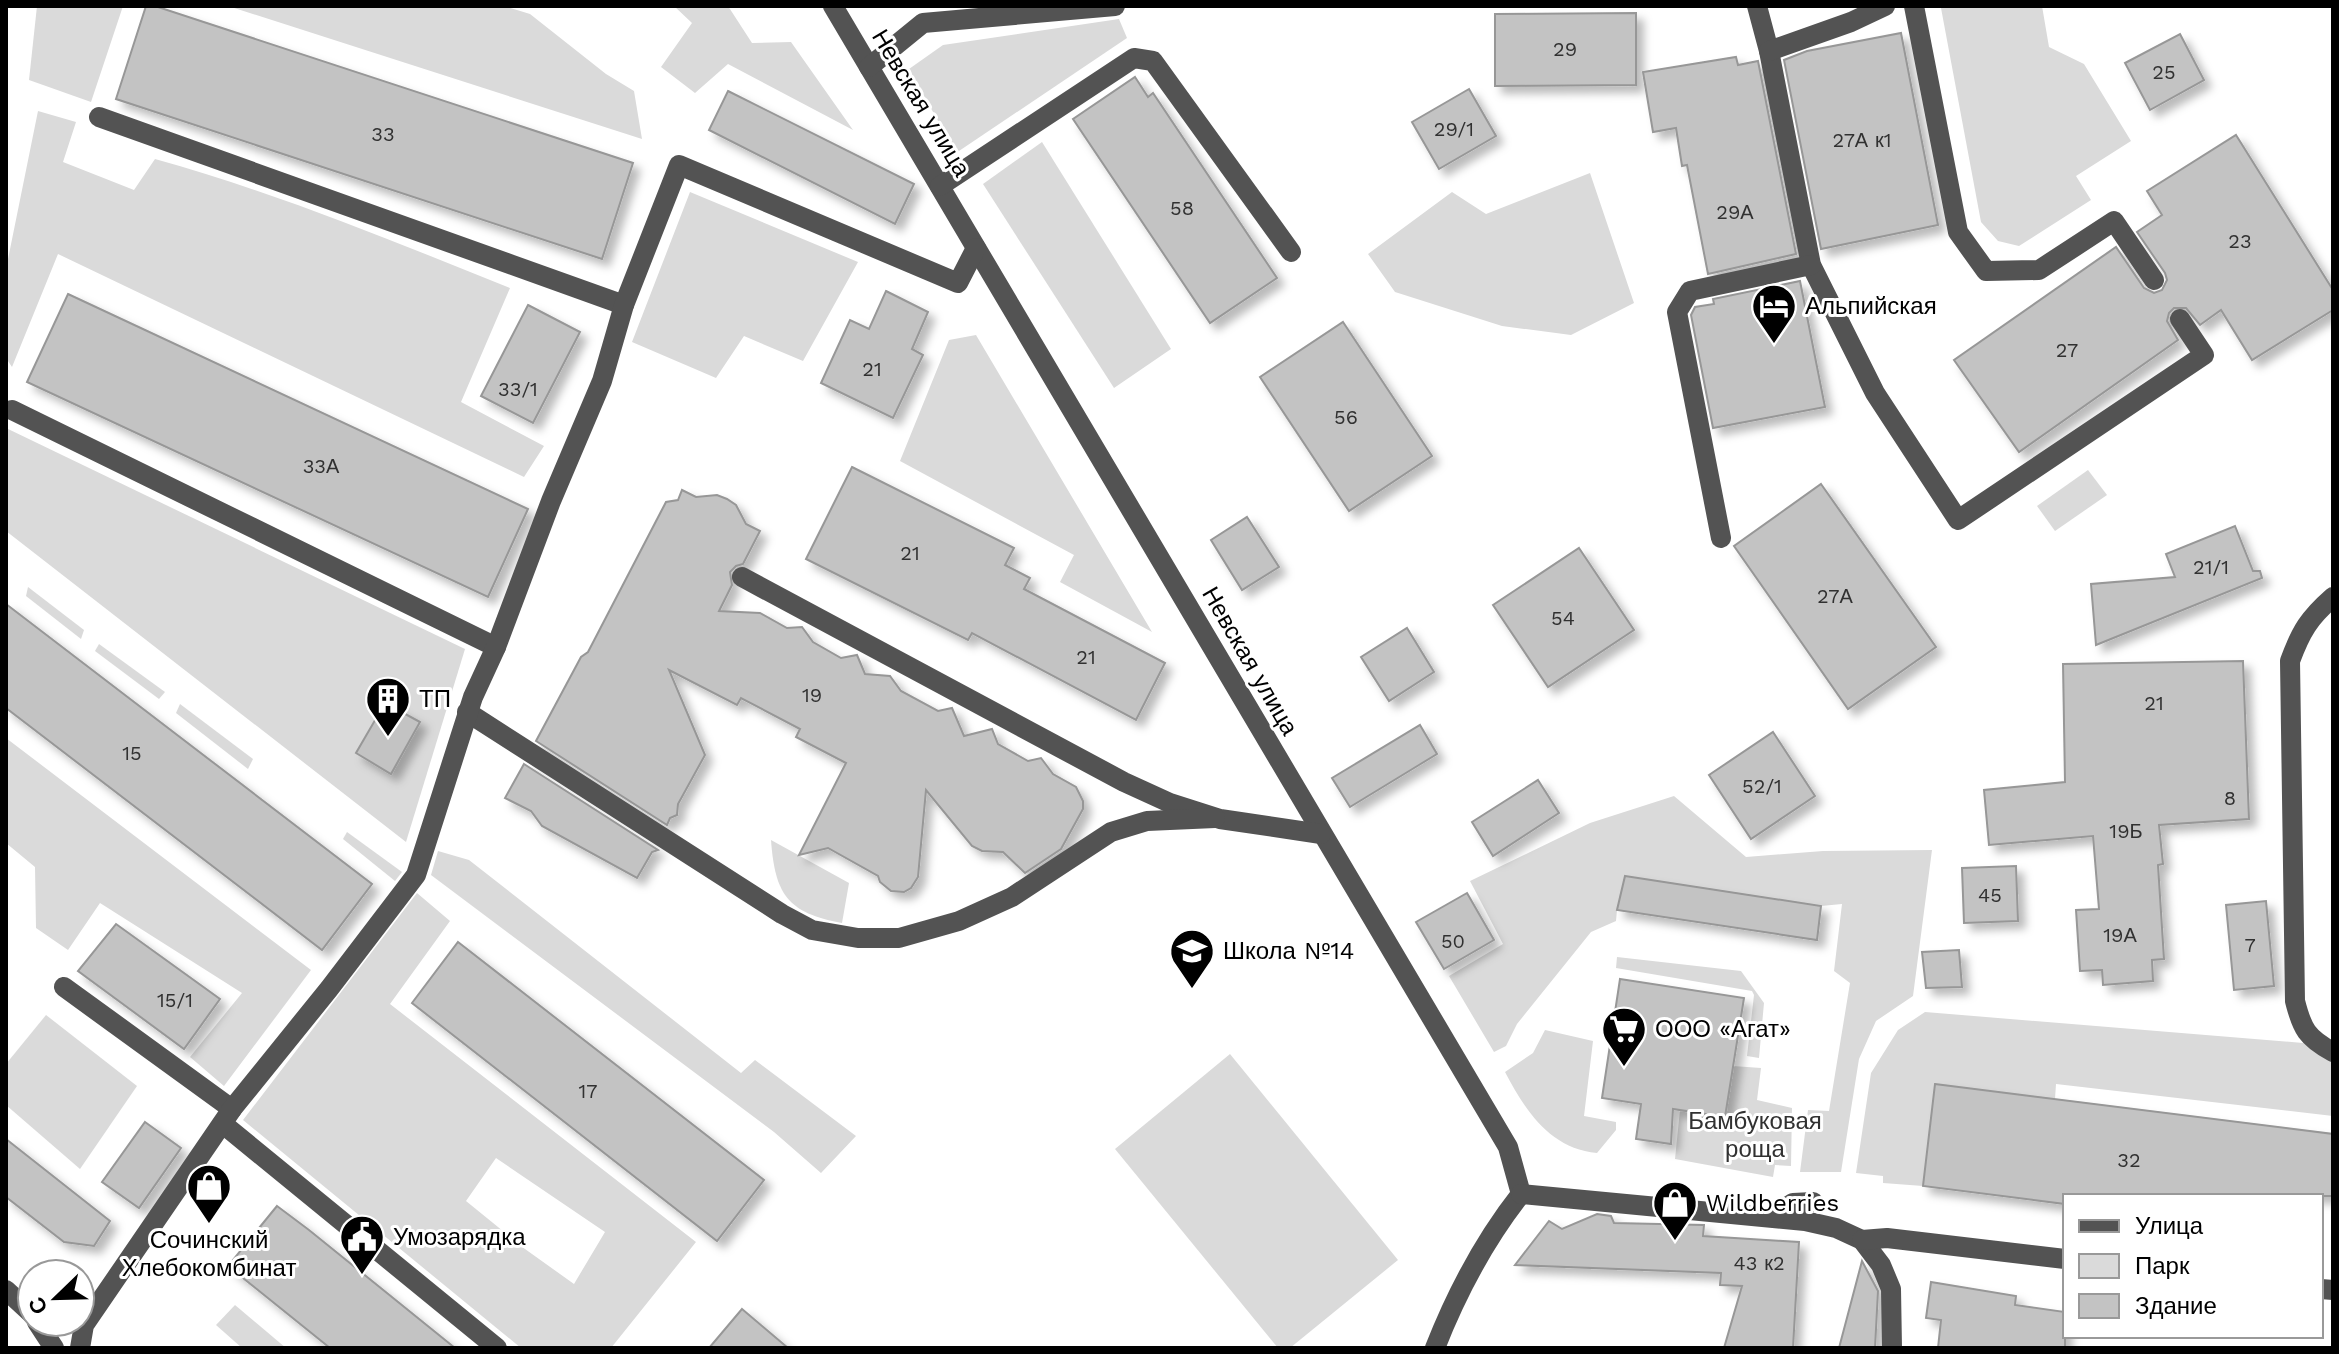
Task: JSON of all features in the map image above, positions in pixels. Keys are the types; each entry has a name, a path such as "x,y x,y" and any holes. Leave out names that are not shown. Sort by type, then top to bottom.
{"street":[{"name":"Невская улица","path":"833,6 1508,1147 1521,1194"},
{"path":"869,67 923,23 1115,6"},
{"path":"1757,6 1769,51 1811,265 1875,393 1958,520 2204,355 2180,319"},
{"path":"1769,51 1851,22 1885,6"},
{"path":"1914,6 1958,232 1986,271 2039,270 2114,221 2154,280"},
{"path":"940,186 1134,58 1153,61 1291,252"},
{"path":"99,117 624,305"},
{"path":"80,1348 84,1325 228,1117 416,875 467,712 602,381 624,305 679,165 958,283 976,248"},
{"path":"1721,538 1677,312 1690,291 1811,265"},
{"path":"12,410 496,647"},
{"path":"742,577 1124,782 1170,803 1215,818 1321,834"},
{"path":"2333,597 2311,615 2299,636 2290,661 2290,675 2295,1001 2302,1026 2316,1043 2333,1052"},
{"path":"467,712 782,914 812,930 858,938 899,938 959,921 1012,897 1111,832 1147,821 1215,818"},
{"path":"64,987 228,1117 497,1348"},
{"path":"1435,1348 1452,1304 1494,1228 1521,1194 1771,1217 1836,1228 1862,1240 1881,1265 1891,1289 1892,1348"},
{"path":"1771,1217 1793,1203 1813,1202"},
{"path":"1862,1240 1887,1238 2063,1259"}],"green space":[{"path":"37,6 123,6 91,102 29,80"},
{"path":"228,6 504,6 530,14 606,74 634,91 642,139"},
{"path":"674,6 728,6 752,43 791,42 853,130 728,64 695,93 661,67 692,23"},
{"path":"2042,6 2049,47 2084,64 2131,141 2076,176 2091,200 2019,246 1998,241 1981,222 1941,8"},
{"path":"1119,19 1127,38 956,153 909,69 943,45"},
{"path":"38,111 76,122 63,162 134,190 155,159 290,202 510,288 461,402 544,446 524,477 58,254 12,367 6,358 6,269"},
{"path":"1042,142 1171,349 1114,388 983,184"},
{"path":"1590,173 1634,303 1571,335 1502,326 1395,292 1368,254 1452,192 1486,214"},
{"path":"690,192 858,262 803,361 744,336 716,378 632,342"},
{"path":"976,335 1152,632 1060,582 1074,555 900,461 949,340"},
{"path":"6,428 465,649 406,842 6,531"},
{"path":"2088,470 2107,495 2055,531 2037,506"},
{"path":"28,587 84,630 81,639 26,596"},
{"path":"99,644 165,692 159,699 95,651"},
{"path":"180,704 253,759 248,769 176,713"},
{"path":"6,738 311,970 224,1086 190,1057 242,993 100,903 68,950 36,928 35,867 6,843"},
{"path":"1674,796 1746,857 1823,851 1932,850 1913,996 1876,1021 1859,1059 1841,1172 1800,1172 1808,1110 1829,1111 1850,983 1834,971 1842,904 1821,906 1817,940 1617,910 1616,921 1591,932 1517,1024 1506,1046 1494,1052 1449,976 1503,944 1470,881 1590,823"},
{"path":"347,832 402,872 395,881 343,839"},
{"path":"771,840 849,883 842,923 808,913 787,898 776,874"},
{"path":"438,851 469,860 741,1073 755,1060 856,1136 821,1173 774,1132 431,875"},
{"path":"417,893 450,921 390,1004 696,1242 611,1348 521,1348 243,1120","holes":["496,1158 605,1232 574,1284 466,1201"]},
{"path":"1617,957 1741,971 1764,1003 1759,1058 1747,1056 1752,991 1616,968"},
{"path":"1925,1012 2303,1043 2333,1061 2333,1116 2056,1084 2055,1099 1936,1084 1923,1186 1883,1183 1883,1176 1856,1173 1871,1073 1898,1030"},
{"path":"46,1015 137,1086 80,1169 6,1105 6,1064"},
{"path":"1545,1030 1593,1041 1584,1116 1616,1122 1616,1130 1597,1153 1580,1150 1553,1136 1521,1100 1505,1072 1533,1053"},
{"path":"1230,1054 1398,1260 1290,1348 1278,1348 1115,1149"},
{"name":"Бамбуковая роща","path":"1733,1066 1761,1068 1757,1100 1792,1108 1791,1166 1775,1165 1773,1177 1675,1159 1680,1110 1725,1116"},
{"path":"235,1305 286,1348 242,1348 216,1325"}],"building":[{"path":"146,6 155,6 633,163 602,259 116,99"},
{"path":"1636,13 1636,85 1495,86 1495,14"},
{"path":"1901,33 1938,225 1821,249 1784,60 1807,51"},
{"path":"2180,34 2204,80 2150,110 2125,63"},
{"path":"1736,57 1738,65 1758,61 1796,254 1708,274 1687,165 1682,166 1676,128 1653,132 1643,72"},
{"path":"1135,77 1148,97 1153,93 1277,278 1210,323 1073,119"},
{"path":"1469,89 1496,136 1439,169 1412,122"},
{"path":"728,91 914,184 895,224 709,130"},
{"path":"2236,135 2333,290 2333,310 2252,360 2221,310 2200,325 2186,308 2174,308 2167,321 2178,340 2019,452 1954,360 2116,247 2144,288 2154,293 2162,290 2167,280 2165,273 2137,232 2162,215 2147,191"},
{"path":"1800,281 1825,407 1713,428 1691,315 1695,307 1714,304 1713,299"},
{"path":"886,291 928,312 912,349 923,355 893,418 821,383 850,320 869,329"},
{"path":"68,294 528,509 488,597 27,382"},
{"path":"528,305 580,332 533,423 481,396"},
{"path":"1343,322 1432,456 1349,511 1260,377"},
{"path":"852,467 1014,548 1005,565 1030,578 1024,589 1165,663 1136,720 972,633 968,640 806,559"},
{"path":"1821,484 1936,647 1848,709 1734,546"},
{"path":"682,490 696,497 717,495 727,499 736,505 746,524 760,531 743,564 730,572 732,585 719,611 760,613 787,628 802,627 813,642 841,658 857,655 865,674 890,676 901,691 938,711 952,708 964,736 992,729 998,744 1028,761 1041,758 1053,774 1076,787 1083,801 1083,809 1061,849 1025,873 1003,852 982,851 972,846 926,790 918,877 904,892 891,891 880,882 878,876 828,848 799,855 846,763 796,737 800,729 741,698 737,705 669,670 705,755 678,804 677,815 670,818 667,825 536,741 581,657 588,652 666,502 678,500"},
{"path":"1247,517 1279,567 1242,590 1211,540"},
{"path":"2235,526 2253,571 2260,571 2262,578 2096,645 2091,584 2175,577 2166,554"},
{"path":"1579,548 1634,630 1548,687 1493,605"},
{"path":"6,604 372,884 322,950 6,708"},
{"path":"1407,628 1434,672 1389,701 1361,657"},
{"path":"2243,661 2249,819 2159,825 2163,864 2158,865 2164,959 2152,960 2153,981 2103,985 2102,970 2080,971 2076,910 2099,909 2093,836 1989,845 1984,790 2065,782 2063,664"},
{"name":"ТП","path":"385,703 420,722 391,774 356,753"},
{"path":"1420,725 1437,754 1350,807 1332,778"},
{"path":"1773,732 1815,796 1751,839 1709,775"},
{"path":"524,764 658,850 652,852 637,878 542,826 531,811 505,798"},
{"path":"1538,780 1559,813 1493,856 1472,822"},
{"path":"2016,866 2018,921 1964,923 1962,868"},
{"path":"1625,876 1821,906 1817,940 1617,910"},
{"path":"1467,893 1494,940 1444,969 1416,922"},
{"path":"2266,901 2274,986 2234,990 2226,905"},
{"path":"116,924 220,999 184,1049 78,971"},
{"path":"458,942 764,1180 717,1241 412,1003"},
{"path":"1959,950 1962,987 1926,988 1922,952"},
{"path":"1620,979 1744,998 1725,1117 1673,1109 1671,1144 1636,1139 1641,1104 1602,1098"},
{"path":"1935,1084 2333,1134 2333,1196 2063,1194 2063,1204 1923,1186"},
{"path":"145,1122 181,1148 139,1208 102,1182"},
{"path":"6,1139 110,1221 94,1246 64,1242 6,1197"},
{"path":"277,1206 455,1348 330,1348 228,1266"},
{"path":"1597,1214 1611,1216 1614,1223 1704,1225 1703,1236 1799,1242 1793,1348 1724,1348 1742,1286 1720,1285 1721,1273 1515,1265 1549,1221 1562,1229"},
{"path":"1862,1261 1878,1291 1875,1348 1839,1348"},
{"path":"1931,1282 2016,1296 2015,1305 2063,1312 2065,1348 1938,1348 1941,1320 1926,1318"},
{"path":"742,1309 788,1348 709,1348"}],"place":[{"name":"Альпийская","path":"1774,345"},
{"name":"ТП","path":"388,738"},
{"name":"Школа №14","path":"1192,990"},
{"name":"ООО «Агат»","path":"1624,1068"},
{"name":"Сочинский Хлебокомбинат","path":"209,1225"},
{"name":"Wildberries","path":"1675,1242"},
{"name":"Умозарядка","path":"362,1276"}]}
